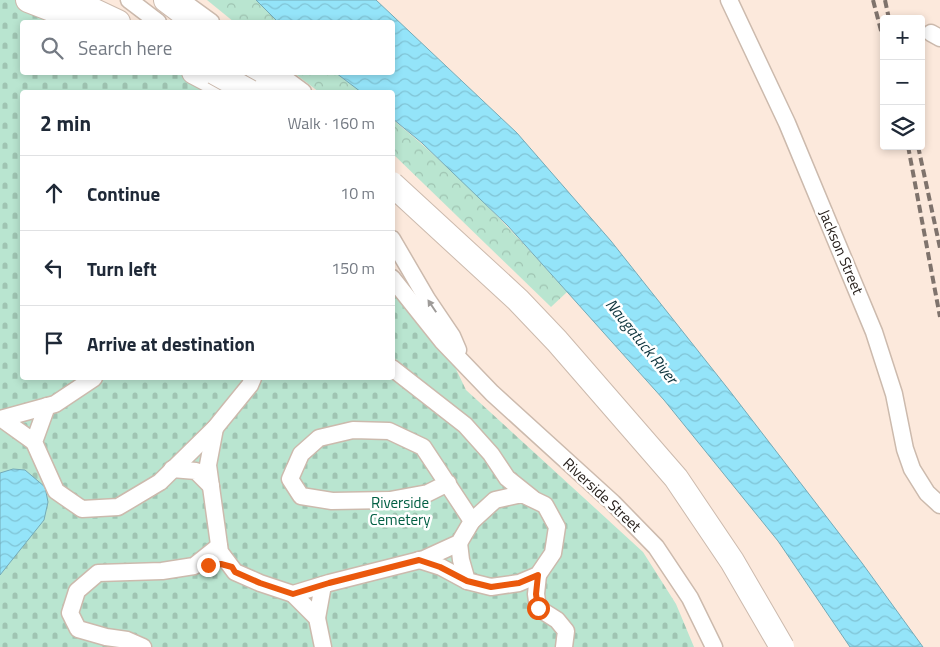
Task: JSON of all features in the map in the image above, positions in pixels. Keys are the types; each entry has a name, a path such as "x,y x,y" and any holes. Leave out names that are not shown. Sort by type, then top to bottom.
{"highway":[{"path":"28,0 80,20"},
{"path":"70,0 114,20"},
{"path":"95,0 127,20"},
{"path":"166,0 192,20"},
{"path":"177,0 202,20"},
{"path":"200,75 228,90"},
{"path":"219,75 246,90"},
{"path":"262,75 280,90"},
{"path":"272,75 291,90"},
{"path":"395,178 467,242 562,342 678,490 712,542 772,647"},
{"path":"395,187 518,300 557,341 676,478 732,561 782,647"},
{"path":"395,201 460,252 509,297 558,345 601,393"}],"street":[{"path":"129,0 155,20"},
{"path":"181,0 208,20"},
{"name":"Jackson Street","path":"728,0 790,130 874,332 894,394 905,449 912,469 927,494 940,505"},
{"path":"224,75 242,90"},
{"path":"280,75 300,90"},
{"name":"Riverside Street","path":"395,244 427,299 452,336 464,364"},
{"name":"Riverside Street","path":"395,282 426,322 499,400 613,503 656,547 690,598 714,647"},
{"path":"395,370 464,425 491,454 507,478 534,500"},
{"path":"1,419 55,404 91,380"},
{"path":"1,419 34,442 56,491 82,509 118,507 160,482 215,428 252,381"},
{"path":"34,442 48,406"},
{"path":"215,428 208,465 220,552 235,572 293,594 317,618"},
{"path":"448,483 428,493 390,500 332,502 301,496 290,479 301,454 319,438 353,430 390,431 423,447 448,483 472,521"},
{"path":"172,469 196,471 210,486"},
{"path":"293,594 419,560 459,543 472,521 495,500 507,478"},
{"path":"495,500 522,494 545,505 557,526 553,552 538,575 536,594 538,608 556,620 566,631 564,647"},
{"path":"459,543 461,560 467,581"},
{"path":"194,566 219,546"},
{"path":"419,560 440,567 467,581 491,587 519,583 538,575"},
{"path":"143,647 127,640 106,637 78,628 70,613 76,591 98,573 162,572 194,566 221,564 232,567"},
{"path":"323,585 317,618 323,647"}],"green space":[{"name":"Riverside Cemetery","path":"0,0 28,0 80,20 20,20 20,75 189,75 218,90 20,90 20,380 395,380 395,280 443,342 466,390 643,552 676,604 694,647 0,647"},
{"path":"207,0 256,0 277,20 232,20"},
{"path":"297,75 339,75 358,90 316,90"},
{"path":"395,122 439,159 483,202 567,292 551,307 395,156"}],"water":[{"name":"Naugatuck River","path":"256,0 376,0 517,133 611,241 729,390 862,563 923,647 850,647 778,541 664,400 508,226 422,143 395,121 395,90 358,90 339,75 395,75 395,20 276,20"},
{"path":"13,469 25,470 45,487 48,502 44,520 0,575 0,473"}],"railway":[{"path":"873,0 880,27"},
{"path":"885,0 888,15"},
{"path":"909,150 940,317"},
{"path":"919,150 940,248"}],"route":[{"path":"208,565 221,564 232,567 235,572 293,594 419,560 440,567 467,581 491,587 519,583 538,575 536,594 538,608"}]}
